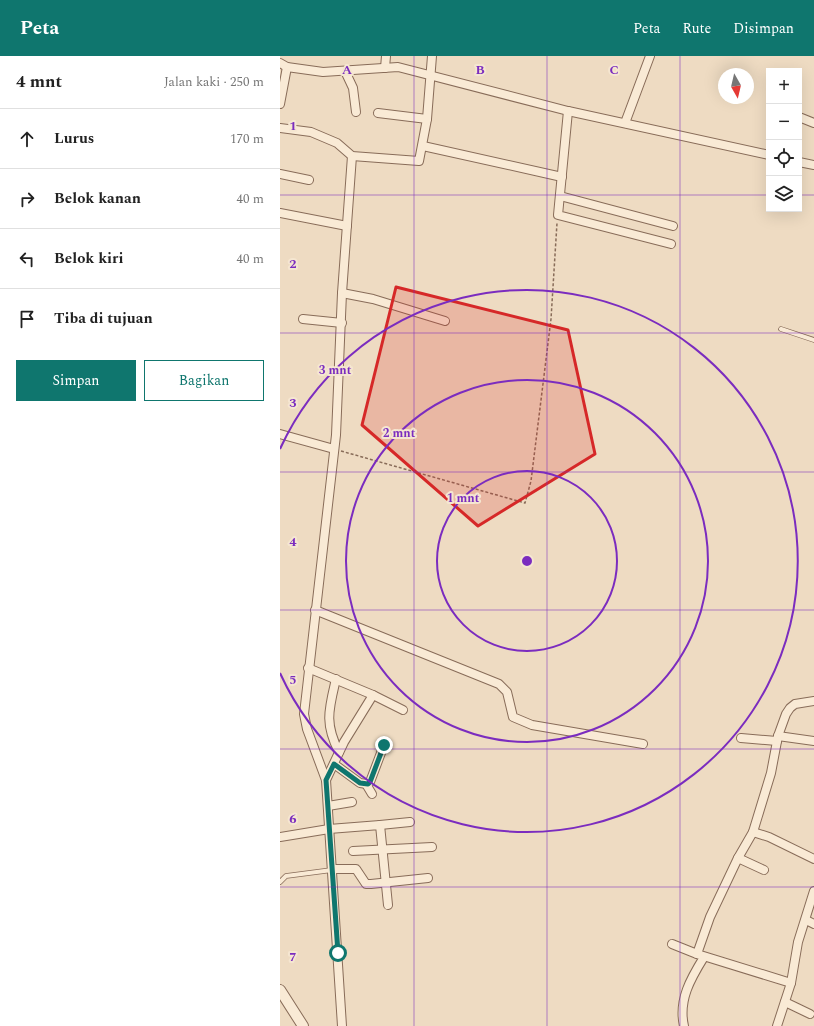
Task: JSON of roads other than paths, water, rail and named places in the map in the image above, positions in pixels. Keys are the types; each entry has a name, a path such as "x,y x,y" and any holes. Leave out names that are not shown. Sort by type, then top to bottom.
{"street":[{"path":"385,68 386,56"},
{"path":"280,128 311,132 338,143 352,156 418,162 420,160 423,146 427,119 432,56"},
{"path":"625,123 650,56"},
{"path":"280,104 283,65 316,71 398,68 431,75 568,111 766,154"},
{"path":"353,70 356,112"},
{"path":"568,111 558,215 671,244"},
{"path":"378,113 427,119"},
{"path":"802,118 814,123"},
{"path":"423,146 562,177"},
{"path":"342,1026 326,780 305,721 304,714 308,668 326,530 336,435 342,323 342,292 352,156"},
{"path":"802,163 814,165"},
{"path":"280,174 309,180"},
{"path":"560,196 673,226"},
{"path":"280,213 347,226"},
{"path":"342,292 373,299 446,321"},
{"path":"303,319 342,323"},
{"path":"280,434 334,449"},
{"path":"315,610 499,684 507,692 513,717 532,725 644,744"},
{"path":"308,668 373,695 403,710"},
{"path":"336,679 328,715 333,740 340,752"},
{"path":"326,780 340,752 373,695"},
{"path":"684,1026 682,1013 687,988 701,955 710,917 738,858 753,832 771,773 777,739 790,708 795,704 814,701"},
{"path":"741,738 814,741"},
{"path":"334,764 360,783 366,784 370,782 384,745"},
{"path":"366,784 372,794"},
{"path":"328,806 352,802"},
{"path":"280,837 329,829 410,822"},
{"path":"380,825 388,905"},
{"path":"753,832 769,837 814,859"},
{"path":"353,851 432,847"},
{"path":"738,858 764,870"},
{"path":"332,870 356,869 366,884 428,878"},
{"path":"777,1026 791,983 798,942 814,891"},
{"path":"806,920 814,924"},
{"path":"672,944 701,955 791,983"},
{"path":"280,990 303,1026"},
{"path":"785,1002 810,1014"}],"lane":[{"path":"781,329 814,340"},
{"path":"280,882 286,876 332,870"}]}
